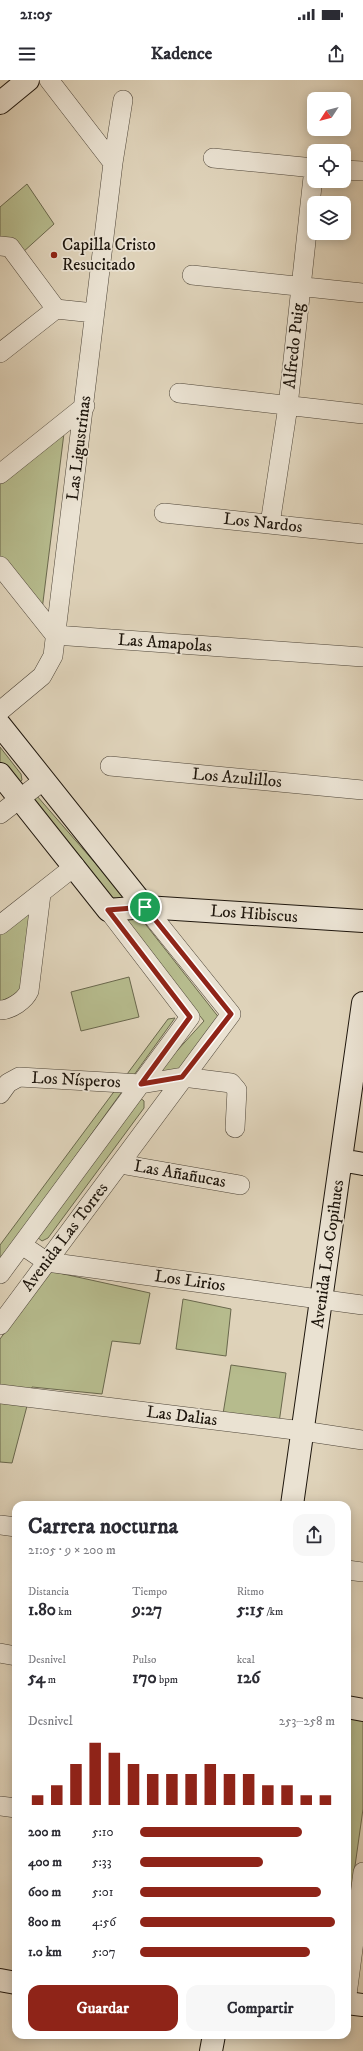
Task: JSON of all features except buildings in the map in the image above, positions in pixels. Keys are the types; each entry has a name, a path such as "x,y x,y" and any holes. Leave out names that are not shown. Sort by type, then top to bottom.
{"main road":[{"path":"0,103 28,80"},
{"path":"0,725 145,907"},
{"path":"0,774 75,866 108,910"},
{"name":"Los Hibiscus","path":"108,910 145,907 363,921"},
{"name":"Avenida Los Copihues","path":"293,1501 363,1010"},
{"path":"341,1160 363,1164"},
{"path":"351,1708 363,1710"},
{"path":"0,1980 12,1982"},
{"path":"351,2004 363,2005"},
{"path":"211,2051 213,2039"}],"street":[{"path":"49,80 113,163"},
{"name":"Las Ligustrinas","path":"0,711 42,676 53,656 85,406 94,313 113,163 123,100"},
{"path":"213,158 307,167"},
{"path":"351,170 363,171"},
{"name":"Alfredo Puig","path":"270,524 288,406 312,188"},
{"path":"0,246 10,247 56,308 94,313"},
{"path":"192,275 363,293"},
{"path":"0,353 56,308"},
{"path":"179,393 363,414"},
{"path":"0,474 85,406"},
{"name":"Los Nardos","path":"164,513 363,534"},
{"path":"0,566 55,635"},
{"name":"Las Amapolas","path":"55,635 363,658"},
{"name":"Los Azulillos","path":"110,766 363,790"},
{"path":"0,814 44,780"},
{"path":"0,926 75,866"},
{"path":"0,1010 9,1008 24,999 29,991 41,894"},
{"name":"Avenida Las Torres","path":"0,1325 120,1164 182,1077 231,1014 145,907"},
{"name":"Avenida Las Torres","path":"0,1274 190,1017 108,910"},
{"name":"Los Nísperos","path":"0,1094 8,1083 19,1077 141,1084 182,1077 231,1083 237,1090 235,1128"},
{"name":"Las Añañucas","path":"120,1164 240,1185"},
{"name":"Los Lirios","path":"22,1245 47,1262 321,1298 363,1305"},
{"name":"Las Dalias","path":"0,1394 303,1431 363,1440"},
{"path":"0,1525 12,1526"},
{"path":"351,1570 363,1572"},
{"path":"0,1653 12,1655"},
{"path":"0,1806 12,1808"},
{"path":"351,1964 363,1872"}],"green space":[{"path":"27,184 54,224 22,253 0,238 0,207"},
{"path":"64,433 42,610 0,560 0,484"},
{"path":"0,747 21,774 22,780 17,785 0,769"},
{"path":"37,796 128,901 110,897 30,805"},
{"path":"32,909 22,991 0,1002 0,932"},
{"path":"118,914 139,916 220,1019 174,1075 155,1075 204,1021"},
{"path":"129,977 139,1017 81,1031 71,992"},
{"path":"175,1018 0,1261 0,1245 168,1019"},
{"path":"139,1097 144,1101 144,1108 48,1238 42,1241 37,1237"},
{"path":"50,1271 150,1293 140,1344 112,1341 102,1394 32,1387 12,1463 0,1462 0,1339"},
{"path":"183,1299 231,1309 226,1356 176,1349"},
{"path":"231,1365 286,1373 279,1423 223,1414"},
{"path":"351,1714 363,1716 363,1809 351,1894"}],"place":[{"name":"Capilla Cristo Resucitado","path":"54,255"}],"route":[{"path":"145,907 231,1014 182,1077 141,1084 190,1017 108,910 145,907"}]}
